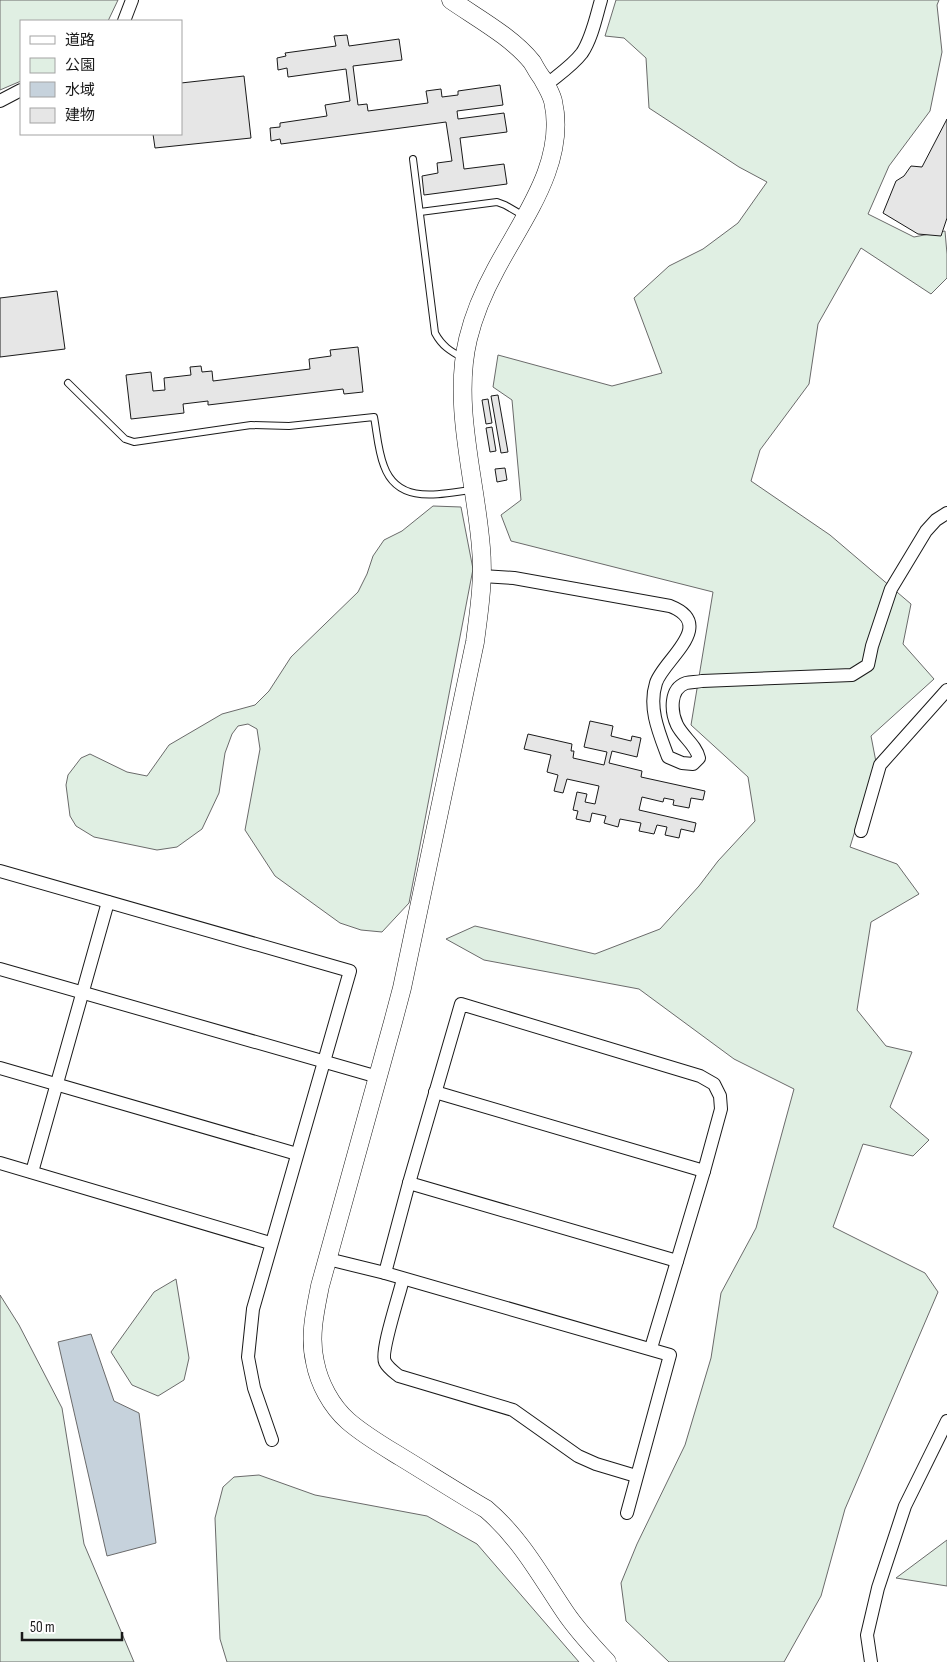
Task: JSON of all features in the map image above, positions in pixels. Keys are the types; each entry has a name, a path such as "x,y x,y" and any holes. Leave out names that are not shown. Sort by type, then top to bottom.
{"street":[{"path":"124,20 132,0"},
{"path":"451,0 510,41 531,61 553,100 556,124 553,152 548,169 540,188 485,291 476,314 464,358 463,403 482,549 482,576 475,642 402,988 328,1259 316,1310 313,1344 314,1361 329,1398 347,1420 370,1437 486,1509 501,1522 531,1559 566,1613 607,1662"},
{"path":"546,85 571,65 582,52 589,38 601,0"},
{"path":"0,101 20,91"},
{"path":"482,576 507,577 547,584 670,606 681,611 687,619 689,632 684,644 656,680 653,707 658,730 668,757 682,764 693,764 699,758 697,751 677,724 674,713 672,700 678,688 686,684 702,681 852,675 868,665 872,646 891,589 926,531 947,512"},
{"path":"861,831 880,765 947,690"},
{"path":"0,871 350,971 270,1243 253,1309 248,1357 254,1388 272,1440"},
{"path":"32,1172 108,902"},
{"path":"0,970 378,1077"},
{"path":"385,1273 461,1004 700,1076 714,1084 720,1096 721,1109 651,1348"},
{"path":"0,1068 297,1154"},
{"path":"435,1092 704,1171"},
{"path":"0,1163 270,1243"},
{"path":"409,1184 677,1261"},
{"path":"328,1259 385,1273 670,1354 626,1513"},
{"path":"404,1279 384,1348 384,1361 399,1376 513,1410 578,1456 596,1464 636,1476"},
{"path":"871,1662 867,1635 878,1588 905,1506 947,1421"}],"lane":[{"path":"413,159 435,333 445,348 464,358"},
{"path":"420,212 497,202 525,216"},
{"path":"68,383 125,439 134,442 251,424 288,426 374,417 383,465 390,479 398,488 412,493 428,495 475,490"}],"green space":[{"path":"0,0 118,0 108,20 20,20 20,81 0,90"},
{"path":"616,0 939,0 937,5 942,52 930,111 889,166 868,214 914,237 945,231 947,278 931,294 861,248 818,324 809,384 760,450 751,481 830,535 911,604 903,644 934,679 871,736 876,762 850,847 897,864 919,894 871,922 857,1010 886,1046 912,1052 890,1107 929,1140 913,1156 863,1144 833,1227 925,1273 938,1292 845,1509 821,1596 784,1662 669,1662 626,1621 621,1583 637,1544 685,1445 711,1358 721,1293 756,1228 794,1089 734,1059 639,989 484,960 446,939 475,926 595,954 660,929 755,821 748,777 691,725 713,592 511,541 501,515 521,500 512,400 493,387 498,355 612,386 662,373 634,298 669,266 703,249 738,223 767,182 739,167 649,108 646,58 624,38 605,36"},
{"path":"433,506 461,507 473,569 409,903 382,932 361,930 340,923 275,876 245,830 260,749 257,729 248,724 238,726 232,734 225,753 219,793 202,829 177,847 157,850 94,837 76,826 70,816 66,785 68,775 81,758 90,754 127,772 147,776 169,745 222,714 255,705 269,691 291,657 358,592 373,556 384,540 402,531"},
{"path":"176,1279 189,1358 184,1380 158,1396 132,1385 111,1352 154,1292"},
{"path":"0,1295 19,1325 62,1408 84,1544 134,1662 0,1662"},
{"path":"259,1475 315,1495 427,1516 477,1544 579,1662 227,1662 220,1639 215,1518 223,1487 234,1477"},
{"path":"947,1540 947,1586 896,1578"}],"water":[{"path":"91,1334 114,1401 139,1413 156,1543 107,1556 58,1342"}],"building":[{"path":"347,35 349,46 399,39 402,60 353,66 358,105 367,104 368,111 428,103 426,91 441,89 442,97 458,95 458,91 500,85 503,105 457,111 458,119 504,113 507,132 460,138 464,169 504,164 507,184 424,195 422,176 438,173 437,163 452,161 446,122 281,144 280,139 271,141 270,128 280,127 280,123 327,116 325,105 350,101 346,69 288,77 287,68 278,70 277,58 286,56 285,53 336,46 334,36"},
{"path":"244,76 251,138 155,148 153,135 182,135 182,83"},
{"path":"947,119 947,218 941,236 918,234 883,213 896,181 904,176 911,166 922,167"},
{"path":"57,291 65,349 0,357 0,298"},
{"path":"358,347 363,392 344,394 343,389 208,405 208,401 183,404 184,413 131,419 126,375 151,372 153,391 165,390 164,378 191,375 190,367 201,366 202,372 212,371 213,381 310,369 309,359 331,356 330,350"},
{"path":"498,395 508,452 501,453 491,396"},
{"path":"488,399 492,423 486,424 482,400"},
{"path":"492,427 496,451 490,452 486,428"},
{"path":"505,468 507,480 497,482 495,469"},
{"path":"590,721 613,726 611,736 631,741 632,736 641,738 637,757 612,751 609,763 642,771 641,777 705,791 703,800 691,798 689,808 673,805 674,800 664,798 663,802 642,797 639,810 696,823 694,832 681,829 679,838 665,835 667,827 657,825 654,834 639,831 641,823 620,819 618,827 604,823 606,816 592,813 590,822 576,819 578,811 573,810 577,792 587,794 585,802 595,804 599,786 567,779 563,793 554,791 558,775 547,772 551,755 524,749 528,734 572,744 573,758 604,765 607,752 584,747"}]}
